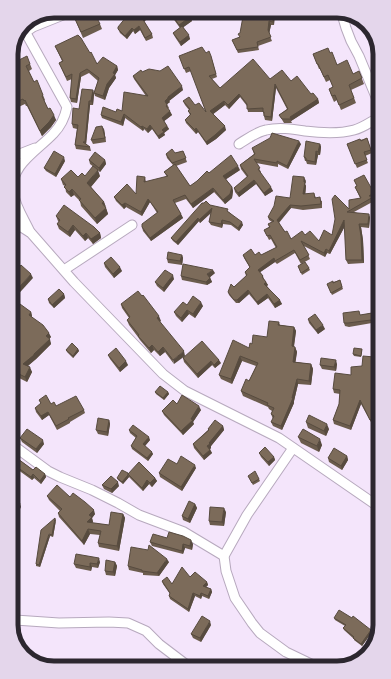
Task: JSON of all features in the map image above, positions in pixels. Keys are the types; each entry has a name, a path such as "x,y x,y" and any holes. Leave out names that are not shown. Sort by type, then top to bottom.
{"street":[{"path":"29,28 56,18"},
{"path":"343,19 351,41 373,90"},
{"path":"18,171 23,163 54,134 65,116 67,107 25,32"},
{"path":"239,144 264,130 280,128 328,133 355,130 373,121"},
{"path":"18,155 39,147"},
{"path":"18,207 31,233 74,282 163,374 185,391 279,438 373,503"},
{"path":"18,225 31,233"},
{"path":"64,270 132,225"},
{"path":"293,448 247,515 224,556 226,571 235,598 252,623 260,633 286,652 305,661"},
{"path":"18,449 48,472 92,490 139,515 184,532 224,556"},
{"path":"18,620 59,623 128,623 146,631 159,644 181,661"}],"building":[{"path":"97,18 100,24 81,32 75,19"},
{"path":"125,18 142,18 152,34 145,38 139,26 134,30 132,28 125,36 118,29"},
{"path":"174,18 189,18 179,25"},
{"path":"243,18 273,18 273,22 269,21 268,30 271,37 257,42 258,47 237,50 232,40 240,37 238,34 240,33"},
{"path":"182,26 189,35 180,42 173,33"},
{"path":"78,35 90,53 91,52 97,64 103,57 117,66 113,73 115,74 107,84 103,96 94,93 99,78 87,69 80,73 76,99 70,98 72,74 66,77 59,63 63,61 55,46"},
{"path":"202,47 206,53 209,51 216,74 209,76 220,88 253,59 270,79 282,70 291,81 297,76 311,94 313,93 318,99 290,117 291,119 282,119 279,115 288,109 275,84 271,117 264,116 263,108 247,109 247,104 239,94 228,105 224,101 210,111 225,126 206,142 196,128 195,130 185,120 191,114 188,111 190,109 183,101 189,97 195,105 199,103 206,112 189,67 184,69 179,56"},
{"path":"328,48 330,53 332,52 337,65 347,60 353,74 359,71 362,78 349,85 354,98 339,105 335,95 332,96 329,89 333,87 328,75 324,77 313,54"},
{"path":"27,56 30,64 26,66 34,82 37,80 48,109 50,108 54,115 40,131 25,100 24,101 23,99 18,101 18,60"},
{"path":"168,66 182,86 165,101 166,106 170,111 162,118 167,126 162,130 164,132 158,136 150,125 147,129 142,126 141,127 124,114 121,122 101,115 103,107 116,112 117,109 122,111 124,92 148,96 133,76 141,70 142,72 149,69 160,71"},
{"path":"82,89 93,90 91,101 89,101 85,142 83,142 90,147 75,145 78,125 72,124 73,108 79,109"},
{"path":"102,126 105,138 91,140 96,127"},
{"path":"272,133 299,141 287,166 277,161 277,163 254,159 260,168 258,169 271,187 264,193 254,180 238,193 234,188 248,176 240,165 255,154 252,148 270,138"},
{"path":"367,138 371,150 364,152 367,160 355,164 347,144"},
{"path":"306,141 320,144 318,152 316,151 315,162 306,160 304,157"},
{"path":"172,149 175,153 183,151 186,158 172,163 166,154"},
{"path":"54,151 64,157 55,174 44,168"},
{"path":"95,152 105,160 99,168 89,160"},
{"path":"231,155 238,166 223,176 232,187 230,194 223,200 213,188 191,204 185,195 173,200 181,214 150,238 142,227 142,224 158,212 148,199 141,212 125,203 122,205 114,197 127,184 136,194 137,176 145,177 144,182 168,176 164,172 175,164 190,186 207,171 209,173"},
{"path":"93,166 98,170 87,183 104,202 102,203 106,208 95,218 79,200 81,199 72,189 69,192 64,187 66,185 61,179 71,170 78,177 82,173 85,176"},
{"path":"364,175 373,191 373,194 369,196 373,197 347,212 369,214 368,224 359,224 362,260 346,260 344,220 329,251 326,249 324,253 301,241 309,255 300,260 294,250 275,261 274,258 258,270 266,282 264,284 280,300 274,304 267,294 257,302 248,290 237,300 234,300 228,292 231,284 234,287 247,275 245,272 250,267 243,255 251,249 255,255 259,252 261,255 277,247 270,235 267,236 264,230 270,227 268,224 274,221 268,217 274,206 276,196 290,198 293,176 304,177 305,182 303,194 314,193 315,198 320,197 321,204 301,206 290,205 277,220 285,232 287,231 291,239 302,231 305,235 310,231 319,241 324,230 332,235 335,219 332,199 335,195 349,209 349,200 361,198 355,187 357,186 354,180"},
{"path":"206,201 210,205 228,209 227,211 242,222 238,228 230,222 222,220 221,224 209,222 212,208 199,220 198,218 176,242 171,238 202,203"},
{"path":"64,205 100,233 91,239 86,233 83,236 73,225 68,232 57,224 60,220 56,216"},
{"path":"168,252 182,255 180,261 167,259"},
{"path":"111,257 120,267 113,274 104,263"},
{"path":"305,262 309,268 301,273 298,266"},
{"path":"183,264 213,270 207,274 210,278 206,282 181,276"},
{"path":"21,265 31,274 18,288 18,269"},
{"path":"165,270 173,275 163,288 155,282"},
{"path":"340,280 342,287 331,293 327,284"},
{"path":"59,289 64,294 52,305 48,299"},
{"path":"138,291 142,296 143,295 159,316 157,318 184,351 173,360 163,347 158,352 152,345 149,348 138,336 139,335 127,320 130,317 121,304"},
{"path":"193,296 201,302 193,314 187,310 181,318 174,312 183,302 187,305"},
{"path":"20,304 31,312 29,315 43,325 49,333 46,336 50,339 23,364 30,367 25,377 18,374 18,321 20,318 18,316 18,307"},
{"path":"359,311 360,315 373,313 373,321 344,323 343,313"},
{"path":"315,314 323,325 316,330 308,319"},
{"path":"269,321 279,322 278,325 294,327 292,346 295,347 293,362 311,364 309,381 297,379 293,398 281,426 271,422 274,416 271,414 274,408 267,405 268,403 241,391 246,379 249,381 258,363 240,356 231,379 219,375 233,340 249,348 250,343 252,344 253,335 267,337"},
{"path":"202,341 219,360 214,365 211,361 197,374 183,358"},
{"path":"72,343 78,349 73,356 66,350"},
{"path":"116,348 126,361 119,368 108,355"},
{"path":"354,348 362,349 361,356 353,354"},
{"path":"363,356 373,357 373,418 370,420 360,400 350,426 333,420 339,404 340,390 333,389 335,373 351,375 351,367 362,366"},
{"path":"321,358 336,360 334,367 320,365"},
{"path":"160,386 168,392 163,398 155,392"},
{"path":"46,395 51,404 54,402 56,406 76,396 84,410 56,426 48,412 41,416 35,408 41,403 39,400"},
{"path":"182,395 199,406 191,419 193,420 181,431 162,411 173,400 177,404"},
{"path":"309,415 327,424 324,431 306,422"},
{"path":"98,418 109,420 107,432 96,430"},
{"path":"215,420 223,426 207,446 210,450 203,456 193,444 209,430 208,429"},
{"path":"133,425 149,437 143,444 152,452 147,458 131,446 137,436 129,430"},
{"path":"27,429 43,440 36,449 20,438"},
{"path":"303,429 320,439 317,446 298,437"},
{"path":"265,447 274,457 268,462 259,453"},
{"path":"334,448 347,456 341,466 328,458"},
{"path":"181,456 195,465 181,487 159,473 168,459 177,464"},
{"path":"18,459 33,470 36,467 45,474 40,481 33,474 31,477 18,468"},
{"path":"139,462 155,478 150,483 147,480 142,488 128,474"},
{"path":"122,470 128,473 128,475 122,482 117,478"},
{"path":"255,471 259,479 252,483 248,476"},
{"path":"111,476 118,482 111,489 102,485"},
{"path":"57,485 70,497 73,493 94,510 89,515 92,517 87,522 109,525 111,512 123,514 117,546 98,543 101,531 88,529 82,541 58,513 62,509 47,496"},
{"path":"189,501 195,504 188,519 182,516"},
{"path":"210,507 224,508 222,522 209,521"},
{"path":"55,518 52,535 49,534 39,565 36,564 41,530"},
{"path":"169,532 191,540 190,546 183,544 182,551 150,542 153,534 167,538"},
{"path":"149,545 167,559 157,573 142,571 128,566 131,547 148,550"},
{"path":"76,554 99,558 97,564 90,563 90,567 74,564"},
{"path":"106,560 115,562 113,572 105,571"},
{"path":"182,567 190,577 195,572 207,582 203,586 211,589 208,596 201,593 200,596 193,593 188,609 169,596 170,593 162,581 167,577 172,584"},
{"path":"339,610 352,618 353,616 371,630 361,644 343,628 346,625 334,618"},
{"path":"202,616 210,621 200,638 191,634"}]}
